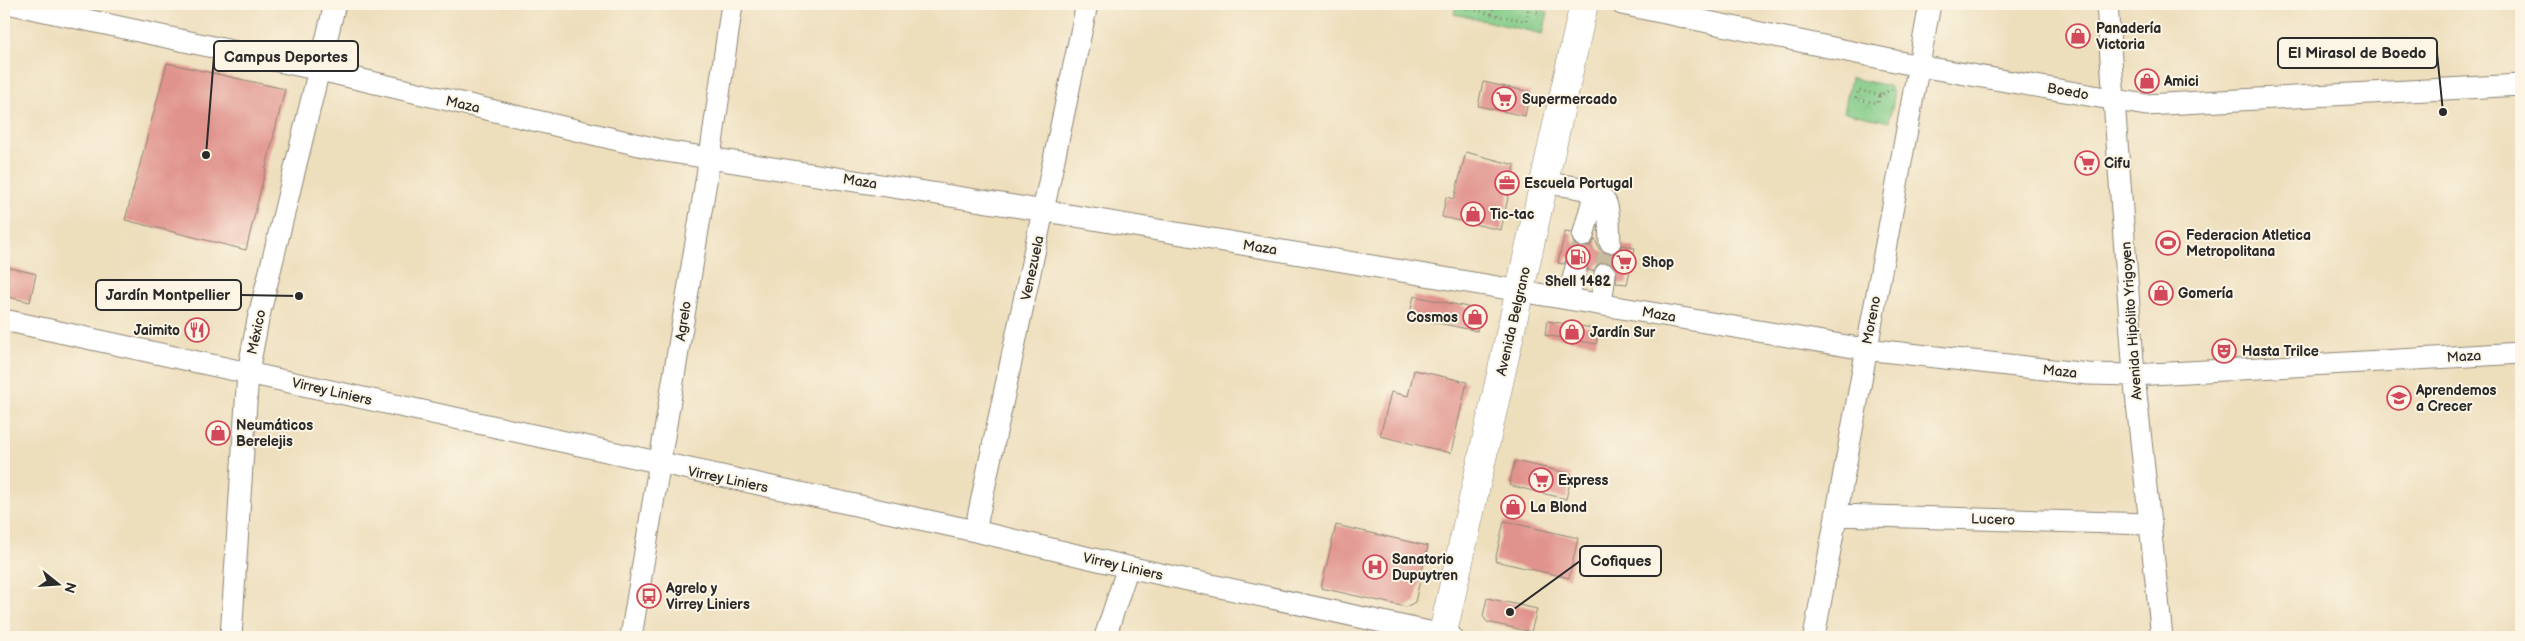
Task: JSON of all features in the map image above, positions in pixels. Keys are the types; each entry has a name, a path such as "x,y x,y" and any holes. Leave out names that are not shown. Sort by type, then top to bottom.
{"main road":[{"name":"Avenida Belgrano","path":"1445,637 1543,183 1584,4"}],"street":[{"name":"Maza","path":"12,4 320,70 665,151 1045,211 1865,349 2088,374 2134,375 2521,353"},
{"name":"México","path":"231,637 248,372 258,320 335,4"},
{"name":"Agrelo","path":"631,637 710,157 732,4"},
{"name":"Venezuela","path":"975,531 1088,4"},
{"name":"Boedo","path":"1622,4 1919,66 2146,105 2521,85"},
{"name":"Moreno","path":"1814,637 1865,349 1930,4"},
{"name":"Avenida Hipólito Yrigoyen","path":"2107,4 2134,375 2162,637"},
{"path":"1543,183 1595,192 1603,197 1607,207 1610,242"},
{"path":"1583,236 1595,192"},
{"path":"1568,299 1576,267"},
{"path":"1601,304 1605,274"},
{"name":"Virrey Liniers","path":"4,320 248,372 659,464 975,531 1445,637"},
{"name":"Lucero","path":"1836,515 2151,524"},
{"path":"1105,637 1128,567"}],"path":[{"path":"1492,14 1494,4"},
{"path":"1466,8 1526,21 1528,10 1540,13"},
{"path":"1880,95 1878,103 1856,99 1858,90 1880,95 1892,88"}],"green space":[{"path":"1456,4 1511,4 1548,12 1543,34 1454,14"},
{"path":"1851,78 1889,86 1892,90 1893,98 1889,122 1844,112"}],"building":[{"path":"167,63 285,89 246,250 125,220"},
{"name":"Supermercado","path":"1483,82 1530,92 1525,116 1478,106"},
{"path":"1466,152 1515,165 1501,230 1442,217 1446,197 1454,199"},
{"path":"1565,232 1571,233 1574,244 1580,248 1591,245 1595,239 1599,249 1605,253 1617,253 1622,245 1635,248 1627,284 1616,283 1616,269 1607,262 1600,263 1593,271 1588,270 1585,258 1579,255 1567,258 1564,264 1558,263"},
{"path":"4,266 36,274 30,302 4,296"},
{"path":"1414,296 1482,310 1477,331 1409,317"},
{"name":"Jardín Sur","path":"1547,321 1599,329 1596,344 1545,335"},
{"path":"1414,370 1467,382 1451,453 1380,436 1391,392 1408,396"},
{"name":"Express","path":"1515,461 1572,474 1566,499 1509,485"},
{"path":"1504,521 1578,538 1569,578 1495,561"},
{"name":"Sanatorio Dupuytren","path":"1336,525 1428,546 1415,602 1406,607 1321,588"},
{"path":"1487,598 1537,609 1531,632 1487,622 1483,616"}],"tunnel":[{"path":"1576,267 1583,236"},
{"path":"1605,274 1610,242"}],"place":[{"name":"Panadería Victoria","path":"2078,36"},
{"name":"Amici","path":"2147,81"},
{"name":"Supermercado","path":"1504,99"},
{"name":"El Mirasol de Boedo","path":"2443,112"},
{"name":"Campus Deportes","path":"206,155"},
{"name":"Cifu","path":"2087,163"},
{"name":"Escuela Portugal","path":"1507,183"},
{"name":"Tic-tac","path":"1473,214"},
{"name":"Federacion Atletica Metropolitana","path":"2168,243"},
{"name":"Shell 1482","path":"1578,257"},
{"name":"Shop","path":"1624,262"},
{"name":"Gomería","path":"2161,293"},
{"name":"Jardín Montpellier","path":"299,296"},
{"name":"Cosmos","path":"1475,317"},
{"name":"Jaimito","path":"197,330"},
{"name":"Jardín Sur","path":"1572,332"},
{"name":"Hasta Trilce","path":"2224,351"},
{"name":"Aprendemos a Crecer","path":"2399,398"},
{"name":"Neumáticos Berelejis","path":"218,433"},
{"name":"Express","path":"1541,480"},
{"name":"La Blond","path":"1513,507"},
{"name":"Sanatorio Dupuytren","path":"1375,567"},
{"name":"Agrelo y Virrey Liniers","path":"649,596"},
{"name":"Cofiques","path":"1510,612"}]}
